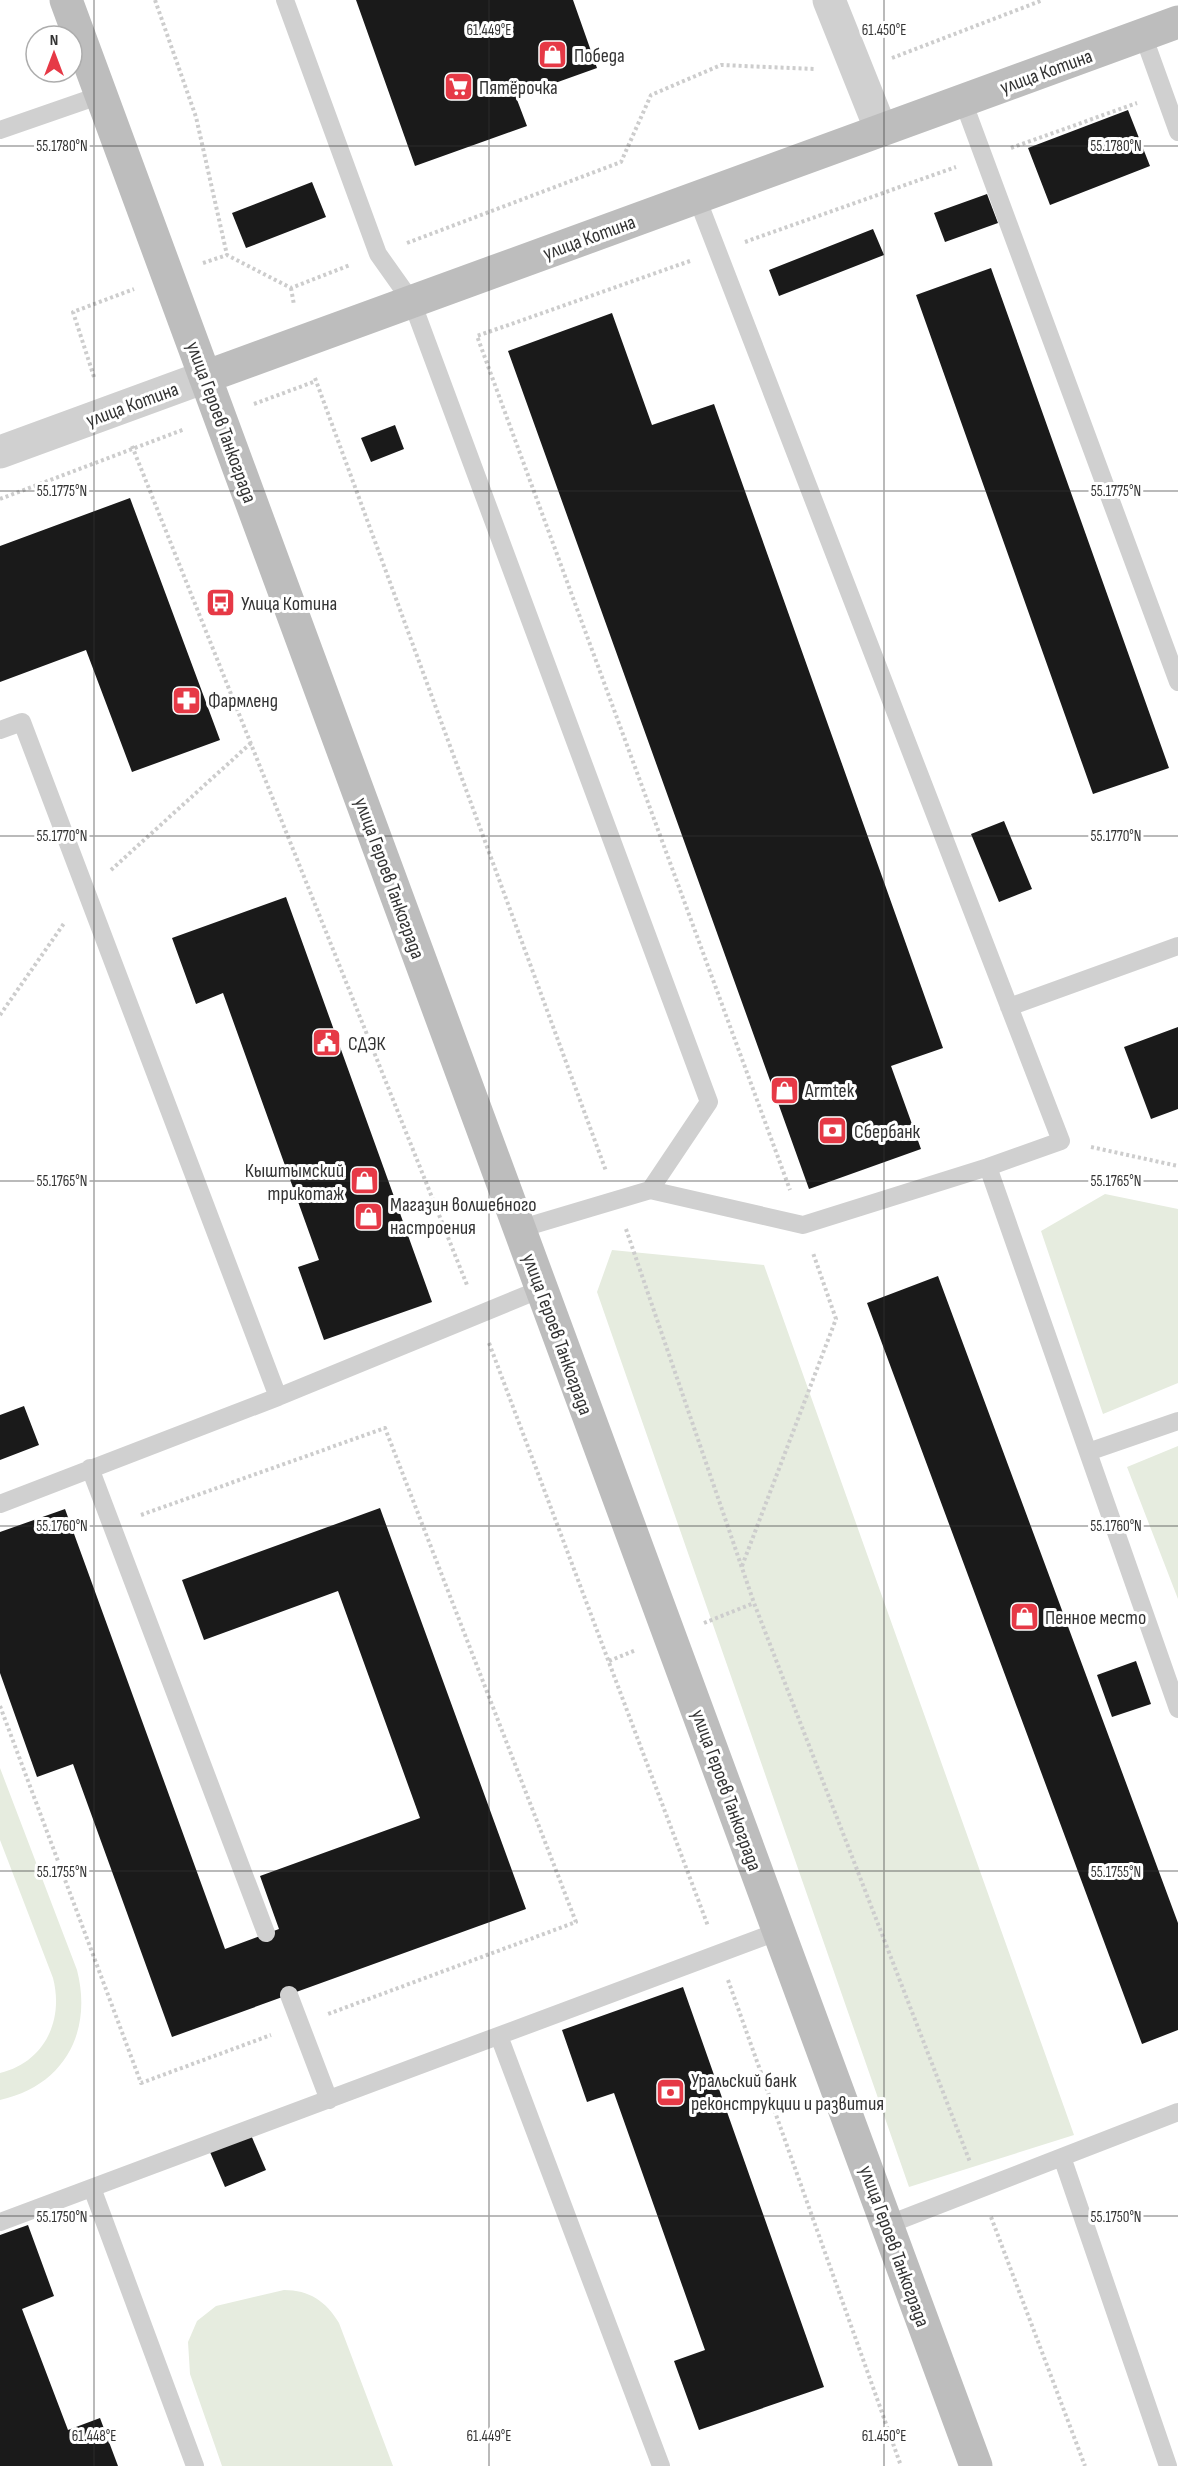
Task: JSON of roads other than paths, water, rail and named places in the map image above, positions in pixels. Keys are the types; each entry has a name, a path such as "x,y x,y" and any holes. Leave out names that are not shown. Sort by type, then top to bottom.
{"main road":[{"name":"улица Героев Танкограда","path":"66,0 976,2466"},
{"name":"улица Котина","path":"205,377 1178,22"}],"street":[{"path":"829,0 881,130"},
{"name":"улица Котина","path":"0,452 205,377"}],"lane":[{"path":"285,0 378,254 412,302 709,1102 650,1190"},
{"path":"1143,35 1178,132"},
{"path":"0,130 101,95"},
{"path":"963,101 1178,682"},
{"path":"519,1229 650,1190 803,1225 988,1167 1061,1141 697,198"},
{"path":"0,730 22,722 278,1397"},
{"path":"1009,1007 1178,946"},
{"path":"988,1167 1178,1709"},
{"path":"0,1504 278,1397 541,1289"},
{"path":"1088,1452 1178,1421"},
{"path":"90,1468 266,1933"},
{"path":"0,2222 779,1931"},
{"path":"289,1995 329,2100"},
{"path":"498,2036 661,2466"},
{"path":"887,2225 1178,2112"},
{"path":"1062,2157 1168,2466"},
{"path":"92,2188 195,2466"}],"place":[{"name":"Победа","path":"553,55"},
{"name":"Пятёрочка","path":"458,87"},
{"name":"Улица Котина","path":"220,603"},
{"name":"Фармленд","path":"187,700"},
{"name":"СДЭК","path":"327,1043"},
{"name":"Armtek","path":"784,1090"},
{"name":"Сбербанк","path":"833,1131"},
{"name":"Кыштымский трикотаж","path":"365,1181"},
{"name":"Магазин волшебного настроения","path":"369,1216"},
{"name":"Пенное место","path":"1024,1617"},
{"name":"Уральский банк реконструкции и развития","path":"670,2092"}]}
